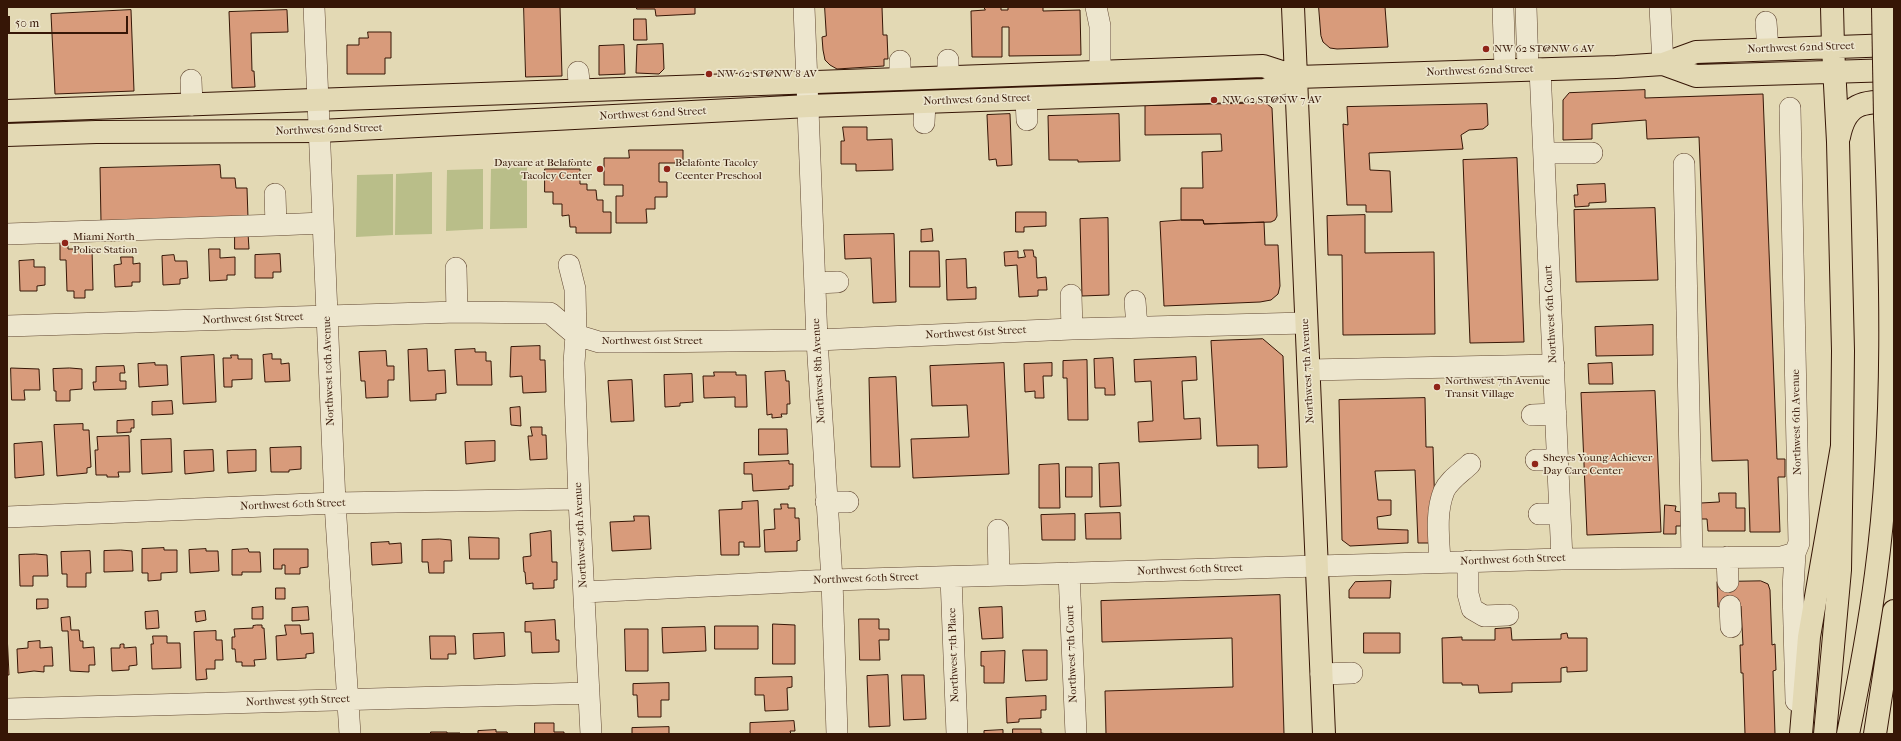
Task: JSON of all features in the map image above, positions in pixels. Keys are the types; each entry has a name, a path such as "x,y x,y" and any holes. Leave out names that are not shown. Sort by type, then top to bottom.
{"main road":[{"name":"Northwest 7th Avenue","path":"1293,7 1305,323 1309,370 1324,734"},
{"path":"1825,734 1840,570 1843,351 1838,142 1832,7"},
{"path":"1848,734 1863,662 1876,574 1887,453 1890,339 1890,109 1882,7"},
{"name":"Northwest 62nd Street","path":"7,135 96,132 320,131 809,106 925,113 1027,109 1264,90 1296,77 1663,64 1696,52 1894,45"},
{"name":"Northwest 62nd Street","path":"1663,64 1696,76 1894,70"},
{"name":"Northwest 62nd Street","path":"7,112 319,101 579,81 808,82 900,70 948,68 1100,72 1263,66 1296,77"},
{"path":"1838,142 1842,124 1846,115 1855,106 1873,102 1890,109"},
{"path":"1799,734 1809,638 1842,446"},
{"path":"1874,734 1894,612"}],"street":[{"name":"Northwest 10th Avenue","path":"314,7 335,503 350,734"},
{"name":"Northwest 8th Avenue","path":"804,7 816,283 817,340 832,580 837,734"},
{"path":"1096,7 1100,26 1100,72"},
{"path":"1503,7 1505,70"},
{"name":"Northwest 6th Court","path":"1526,7 1544,153 1562,558"},
{"path":"1663,64 1660,7 1678,7"},
{"path":"1766,22 1768,50"},
{"path":"191,80 192,105"},
{"name":"Northwest 6th Avenue","path":"1790,108 1799,543 1795,554 1793,627 1799,734"},
{"path":"1544,153 1592,153"},
{"path":"1684,164 1692,557"},
{"path":"275,194 276,225"},
{"path":"7,234 323,223"},
{"name":"Northwest 9th Avenue","path":"569,265 575,289 576,336 574,363 579,499 591,734"},
{"path":"456,268 457,312"},
{"path":"816,283 838,282"},
{"path":"1071,295 1072,329"},
{"path":"1135,301 1137,327"},
{"name":"Northwest 61st Street","path":"7,326 457,312 550,313 576,336 599,342 817,340 1072,329 1305,323"},
{"path":"1309,370 1554,365"},
{"path":"1532,415 1556,414"},
{"path":"1536,460 1557,460"},
{"path":"1440,562 1438,514 1445,490 1470,464"},
{"name":"Northwest 60th Street","path":"7,517 335,503 579,499"},
{"path":"826,502 848,502"},
{"path":"1539,514 1560,514"},
{"path":"998,530 999,575"},
{"name":"Northwest 60th Street","path":"584,592 832,580 1562,558 1781,557 1795,554"},
{"path":"1727,557 1728,582"},
{"path":"1468,561 1468,594 1472,609 1484,616 1508,615"},
{"name":"Northwest 7th Court","path":"1069,573 1076,734"},
{"name":"Northwest 7th Place","path":"951,577 957,734"},
{"path":"1730,606 1731,627"},
{"path":"1321,674 1352,673"},
{"name":"Northwest 59th Street","path":"7,709 590,693"}],"green space":[{"path":"527,167 527,228 490,229 491,169"},
{"path":"483,169 483,229 446,231 447,170"},
{"path":"432,172 432,234 395,235 396,174"},
{"path":"393,174 393,235 356,237 357,175"}],"building":[{"path":"524,7 560,7 562,76 526,77"},
{"path":"637,7 695,7 695,14 656,16 655,9 637,9"},
{"path":"825,7 882,7 883,35 887,35 888,59 884,59 884,66 837,69 825,60 822,37 826,36"},
{"path":"984,7 1001,7 1001,10 1008,10 1008,7 1043,7 1043,11 1080,10 1081,55 1009,56 1009,27 1002,27 1002,57 972,57 971,11 985,10"},
{"path":"1319,7 1385,7 1388,47 1330,48 1323,42 1321,36"},
{"path":"131,10 134,91 55,94 51,14"},
{"path":"287,10 288,32 251,33 252,71 254,71 255,87 232,88 229,12"},
{"path":"634,19 646,19 647,40 634,40"},
{"path":"368,32 391,32 391,58 385,58 385,74 347,74 347,45 359,45 359,38 368,38"},
{"path":"663,44 664,69 659,74 636,73 637,45"},
{"path":"624,45 625,74 599,75 599,46"},
{"path":"1645,90 1645,98 1763,94 1777,459 1785,459 1785,477 1778,477 1780,532 1750,532 1748,460 1712,461 1699,137 1647,139 1646,120 1592,124 1592,139 1563,140 1563,100 1569,93"},
{"path":"1266,103 1272,108 1277,216 1275,220 1271,222 1204,224 1203,220 1181,220 1181,188 1203,188 1202,152 1222,151 1221,134 1145,135 1145,106"},
{"path":"1487,104 1488,125 1483,129 1469,130 1461,135 1463,149 1369,153 1370,170 1390,171 1392,212 1366,212 1366,205 1347,205 1343,124 1348,125 1347,107"},
{"path":"1010,114 1012,165 997,166 996,159 989,160 987,115"},
{"path":"1119,114 1120,161 1078,162 1078,160 1049,160 1048,116"},
{"path":"843,127 867,127 867,140 892,139 893,170 856,171 856,164 841,164 841,141 844,141"},
{"path":"629,150 683,150 683,163 659,163 659,182 667,182 667,197 655,197 655,209 646,209 647,223 616,223 616,196 623,196 623,185 604,185 604,158 629,158"},
{"path":"1517,158 1524,342 1470,343 1463,160"},
{"path":"220,165 221,178 235,178 236,188 247,188 248,218 101,222 100,168"},
{"path":"545,169 580,169 580,184 587,184 587,190 596,190 597,200 603,200 603,212 611,212 611,233 576,233 576,227 570,227 569,215 562,216 562,204 553,204 553,192 545,192"},
{"path":"1605,184 1606,202 1589,203 1589,206 1575,207 1574,195 1578,195 1577,185"},
{"path":"1655,208 1658,280 1576,282 1574,210"},
{"path":"1016,212 1046,212 1046,226 1024,227 1024,232 1016,232"},
{"path":"1365,215 1365,253 1434,252 1435,334 1343,335 1342,255 1328,255 1327,216"},
{"path":"1108,218 1109,295 1082,296 1080,219"},
{"path":"1203,220 1204,224 1264,222 1265,245 1278,245 1280,286 1278,294 1271,300 1260,302 1164,306 1160,222"},
{"path":"932,229 933,241 921,242 921,230"},
{"path":"235,233 248,233 249,249 235,249"},
{"path":"894,234 896,302 873,303 871,258 845,259 844,235"},
{"path":"68,240 68,249 92,249 93,290 85,290 85,298 74,298 74,291 67,291 66,260 60,260 60,241"},
{"path":"209,249 220,249 220,258 235,257 235,275 227,275 227,280 210,281"},
{"path":"1024,250 1033,250 1034,257 1036,257 1037,278 1046,277 1047,290 1038,290 1038,296 1019,297 1017,265 1005,266 1004,252 1018,251 1018,258 1025,257"},
{"path":"910,251 939,251 940,287 910,287"},
{"path":"280,254 281,272 273,272 273,278 255,278 255,255"},
{"path":"174,255 175,261 187,261 188,278 180,279 180,284 163,285 162,256"},
{"path":"121,257 133,257 133,264 140,263 140,282 132,282 132,286 115,287 114,265 121,264"},
{"path":"966,259 967,288 976,287 976,299 947,300 946,260"},
{"path":"34,260 34,267 45,267 45,285 37,286 37,291 20,291 19,261"},
{"path":"1653,325 1653,355 1596,356 1595,327"},
{"path":"1263,339 1283,356 1287,467 1258,468 1258,445 1217,446 1211,341"},
{"path":"540,346 540,360 545,360 546,392 523,393 522,376 510,377 511,347"},
{"path":"427,349 428,371 445,370 446,393 436,394 436,400 410,401 408,350"},
{"path":"475,349 475,352 486,352 486,361 491,361 492,385 457,385 455,350"},
{"path":"386,351 387,366 394,366 394,380 388,380 388,397 366,398 365,381 361,381 359,352"},
{"path":"272,354 272,359 281,359 281,364 289,363 290,381 265,382 263,355"},
{"path":"214,355 216,402 183,404 181,357"},
{"path":"231,355 238,355 238,359 252,359 252,379 232,380 232,387 224,387 223,358 231,358"},
{"path":"1196,357 1197,380 1182,381 1184,419 1200,418 1201,439 1139,442 1138,422 1153,421 1151,381 1135,382 1134,360"},
{"path":"1113,358 1115,395 1105,395 1105,388 1095,388 1094,359"},
{"path":"1087,360 1088,420 1068,420 1067,378 1063,378 1063,361"},
{"path":"155,363 155,365 167,365 168,385 139,387 138,364"},
{"path":"1004,363 1009,474 913,478 911,439 969,437 967,405 932,406 930,366"},
{"path":"1052,363 1052,376 1043,376 1044,398 1035,398 1035,391 1025,392 1024,364"},
{"path":"1612,363 1613,384 1589,384 1588,364"},
{"path":"124,366 125,373 120,373 120,381 126,381 126,389 94,390 93,382 96,382 96,367"},
{"path":"11,368 39,369 40,390 24,390 25,400 12,400"},
{"path":"53,369 82,369 82,389 70,390 70,401 56,401"},
{"path":"785,371 786,381 789,381 790,404 787,404 787,414 781,414 782,417 772,418 772,414 767,415 765,372"},
{"path":"714,372 736,372 736,375 746,375 747,407 735,407 735,397 704,398 703,376 714,376"},
{"path":"692,374 693,402 680,403 680,406 665,407 664,375"},
{"path":"896,377 900,467 871,467 869,378"},
{"path":"632,380 634,421 611,422 608,381"},
{"path":"1655,391 1661,532 1587,535 1581,393"},
{"path":"1425,398 1426,447 1433,447 1436,543 1418,543 1415,470 1375,471 1378,500 1391,500 1391,515 1377,517 1378,529 1408,530 1408,543 1350,546 1342,540 1339,400"},
{"path":"172,401 173,414 152,415 152,402"},
{"path":"520,407 521,426 511,425 510,408"},
{"path":"134,420 134,428 131,428 131,432 117,433 117,421"},
{"path":"83,424 83,430 89,430 91,467 87,468 87,473 57,476 54,425"},
{"path":"531,427 542,427 542,435 546,435 547,459 530,460 528,436 532,436"},
{"path":"759,429 787,429 788,454 759,455"},
{"path":"129,436 130,472 118,472 119,477 96,475 95,450 98,450 97,437"},
{"path":"171,439 172,472 142,474 141,440"},
{"path":"495,441 495,461 466,464 465,442"},
{"path":"42,442 44,475 15,478 14,444"},
{"path":"301,447 301,469 289,470 289,472 271,472 270,448"},
{"path":"213,450 214,471 185,474 184,451"},
{"path":"256,450 256,471 228,473 227,451"},
{"path":"789,461 789,464 793,464 793,486 789,486 789,489 753,491 752,474 744,474 744,463"},
{"path":"1119,463 1121,506 1100,507 1099,464"},
{"path":"1059,464 1060,508 1039,508 1039,465"},
{"path":"1066,467 1092,467 1092,497 1066,497"},
{"path":"1719,493 1736,493 1736,508 1745,508 1745,531 1708,531 1707,519 1701,519 1701,503 1719,502"},
{"path":"758,501 760,547 744,547 744,542 739,542 739,555 721,555 719,510 742,509 742,502"},
{"path":"781,504 788,504 788,508 795,508 795,518 799,518 800,540 797,541 797,551 765,552 764,530 775,529 774,509 781,509"},
{"path":"1665,505 1676,506 1675,511 1681,512 1681,526 1676,526 1676,534 1664,534"},
{"path":"1120,513 1121,539 1086,539 1085,514"},
{"path":"1075,514 1075,540 1042,540 1041,515"},
{"path":"634,516 649,516 651,549 612,551 610,522 634,521"},
{"path":"551,531 552,562 557,562 557,580 554,580 554,588 533,589 533,583 526,584 523,557 531,556 530,534"},
{"path":"469,537 499,538 499,559 470,559"},
{"path":"422,540 451,540 452,561 444,561 444,573 429,573 428,562 422,562"},
{"path":"389,542 389,544 401,543 402,563 372,565 371,543"},
{"path":"164,548 164,550 177,550 177,572 161,573 161,580 148,581 148,573 142,573 142,549"},
{"path":"206,549 206,551 218,551 219,571 190,573 189,550"},
{"path":"248,549 249,552 260,552 261,572 242,572 242,575 232,575 232,550"},
{"path":"274,549 308,549 308,567 300,568 300,574 285,574 285,565 282,565 282,569 274,569"},
{"path":"90,551 91,573 86,573 86,587 67,587 67,574 62,574 61,552"},
{"path":"104,551 132,551 133,571 104,572"},
{"path":"19,555 47,555 48,576 33,576 33,586 20,586"},
{"path":"1391,581 1390,598 1349,598 1349,590 1355,582"},
{"path":"1761,581 1768,584 1770,590 1772,645 1775,644 1776,670 1773,671 1775,734 1745,734 1743,673 1741,673 1740,645 1743,645 1741,606 1718,607 1717,582"},
{"path":"276,588 285,588 285,599 276,599"},
{"path":"1280,595 1284,734 1106,734 1105,691 1233,687 1232,638 1102,642 1101,601"},
{"path":"37,599 48,599 48,608 37,609"},
{"path":"263,607 263,619 252,619 252,608"},
{"path":"308,607 309,620 292,621 292,608"},
{"path":"1002,607 1003,638 982,639 979,608"},
{"path":"158,611 159,628 146,629 145,612"},
{"path":"205,611 206,620 196,622 195,612"},
{"path":"70,617 71,630 79,630 80,641 83,641 83,648 94,647 95,665 89,665 89,672 70,671 68,631 62,631 61,618"},
{"path":"859,619 879,619 879,629 889,629 889,640 879,640 880,660 860,660"},
{"path":"555,620 556,640 559,640 559,652 532,653 531,632 525,632 525,622"},
{"path":"773,624 795,625 795,664 773,664"},
{"path":"262,625 262,628 264,628 266,659 254,660 255,666 242,666 242,662 236,662 235,649 232,649 232,637 235,637 234,629 253,628 253,626"},
{"path":"285,625 300,625 301,634 313,633 314,653 306,654 306,658 277,660 276,636 286,635"},
{"path":"715,626 758,626 758,649 715,649"},
{"path":"705,627 706,651 663,653 662,628"},
{"path":"1511,628 1512,640 1561,639 1561,634 1567,633 1568,638 1587,638 1587,671 1567,672 1567,667 1561,668 1561,682 1512,683 1512,692 1479,693 1478,685 1443,683 1442,638 1462,637 1462,640 1495,640 1495,629"},
{"path":"625,629 648,629 648,671 626,671"},
{"path":"216,631 216,640 222,640 223,660 215,660 215,669 206,669 207,679 196,680 194,632"},
{"path":"7,633 9,675 7,675"},
{"path":"504,633 505,656 474,659 473,634"},
{"path":"1364,633 1400,633 1400,653 1364,653"},
{"path":"153,636 167,636 167,643 180,643 181,668 152,669 151,644 153,644"},
{"path":"430,636 455,636 456,654 448,654 448,659 431,659"},
{"path":"40,641 40,648 52,647 53,666 44,666 44,672 34,671 18,673 17,649 28,648 28,642"},
{"path":"124,644 124,648 136,647 137,665 129,666 129,670 112,671 111,648 120,648 120,645"},
{"path":"1023,650 1047,650 1047,680 1026,681"},
{"path":"1005,651 1004,683 984,683 984,666 981,666 981,652"},
{"path":"888,675 890,726 869,727 867,676"},
{"path":"902,675 924,675 926,719 904,720"},
{"path":"792,677 792,687 787,688 788,710 765,711 764,695 755,695 755,678"},
{"path":"669,683 669,700 661,700 661,717 638,717 637,695 633,695 633,684"},
{"path":"1046,696 1046,710 1041,710 1041,718 1019,719 1019,722 1007,723 1006,698"},
{"path":"794,721 795,731 790,731 791,734 750,734 750,723"},
{"path":"535,723 554,723 554,732 564,732 564,734 535,734"},
{"path":"669,727 669,734 632,734 632,728"},
{"path":"1013,729 1041,729 1041,733 1047,734 1013,734"},
{"path":"496,730 496,732 507,732 508,734 478,734 478,731"},
{"path":"1003,730 1003,734 984,734 984,731"},
{"path":"431,732 447,732 460,734 431,734"}],"place":[{"name":"NW 62 ST@NW 6 AV","path":"1486,49"},
{"name":"NW 62 ST@NW 8 AV","path":"709,74"},
{"name":"NW 62 ST@NW 7 AV","path":"1214,100"},
{"name":"Daycare at Belafonte Tacolcy Center","path":"600,169"},
{"name":"Belafonte Tacolcy Ceenter Preschool","path":"667,169"},
{"name":"Miami North Police Station","path":"65,243"},
{"name":"Northwest 7th Avenue Transit Village","path":"1437,387"},
{"name":"Sheyes Young Achiever Day Care Center","path":"1535,464"}]}
